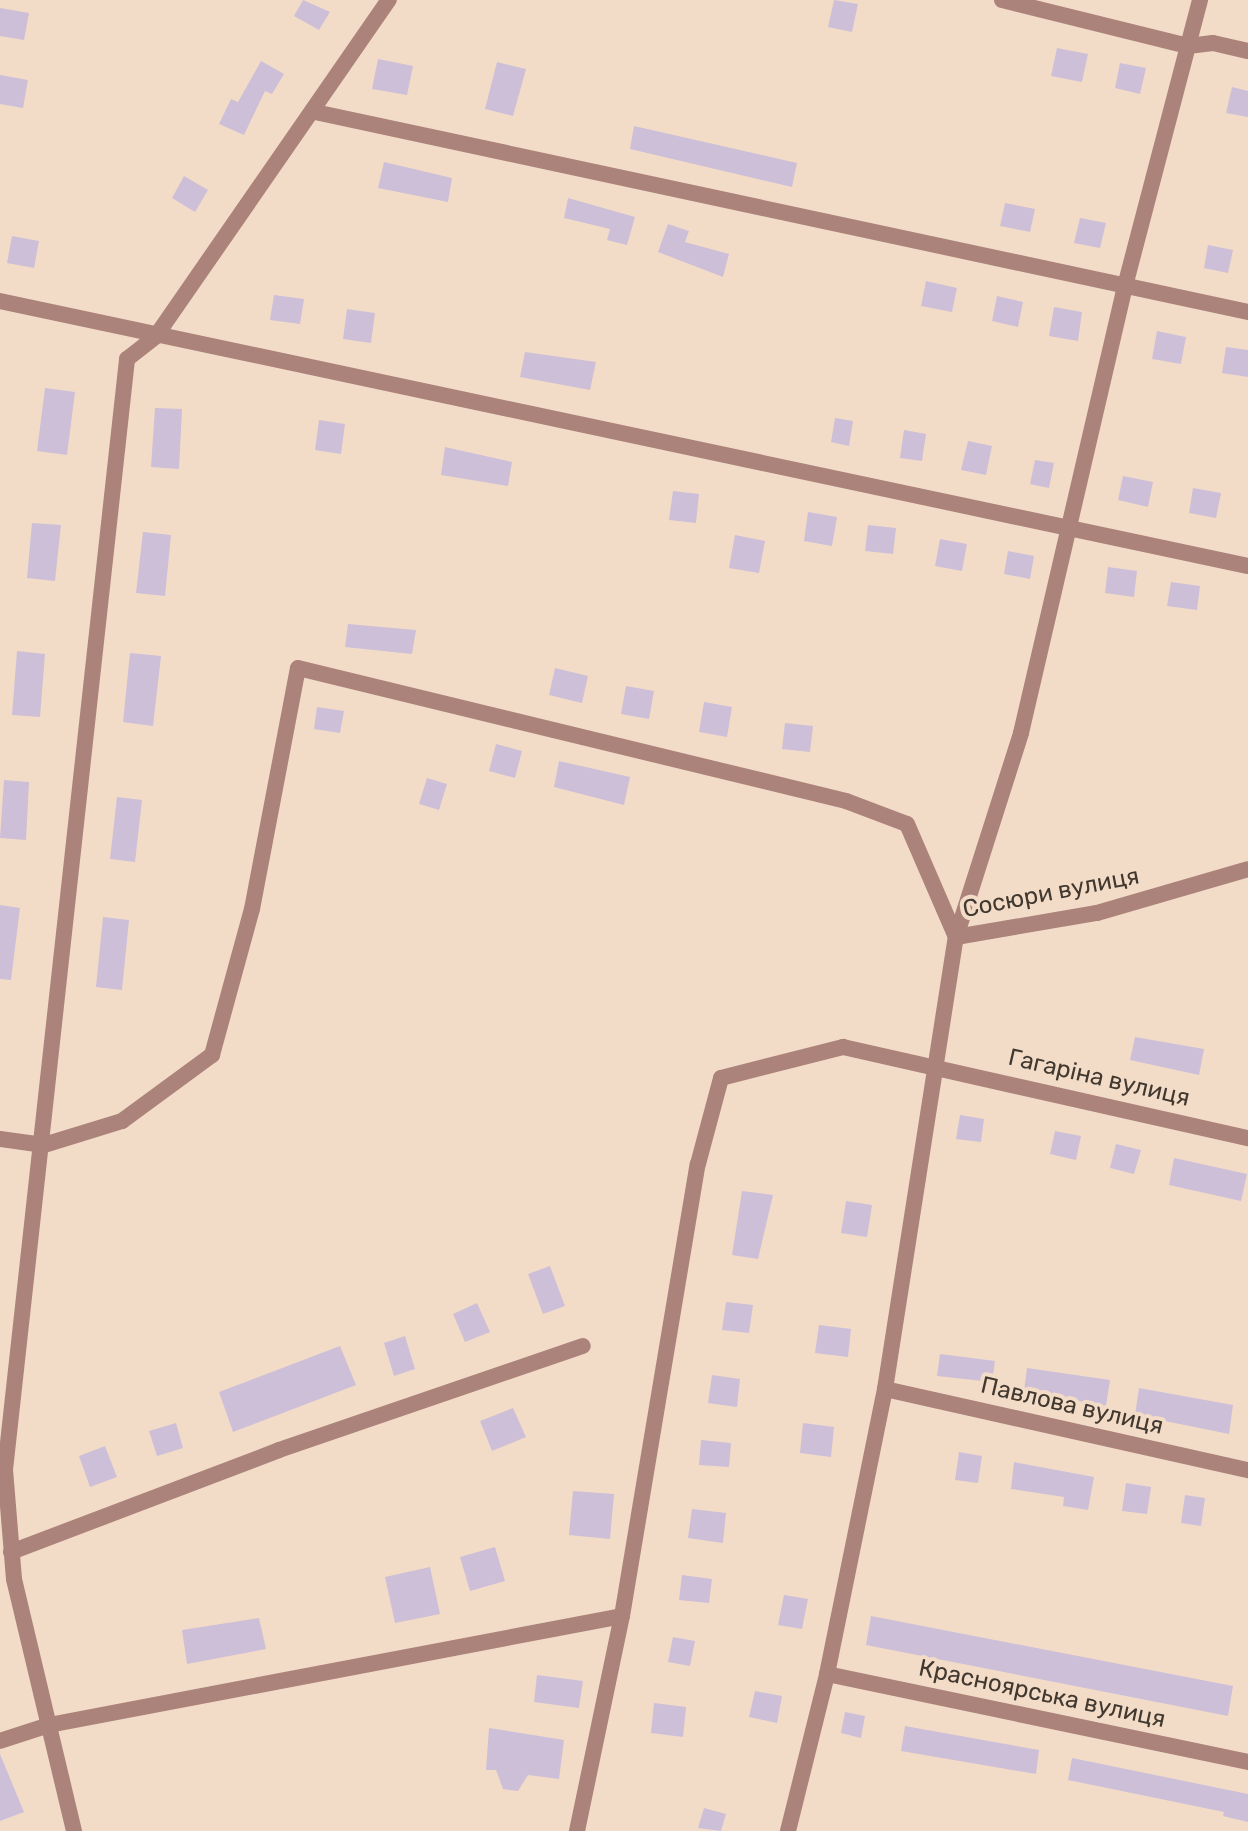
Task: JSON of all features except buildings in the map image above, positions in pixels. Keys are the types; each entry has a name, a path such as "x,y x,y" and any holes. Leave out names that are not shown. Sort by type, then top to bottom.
{"street":[{"path":"74,1831 11,1552 5,1470 44,1145 127,359 156,336 315,112 389,0"},
{"path":"1002,0 1188,46 1213,43 1248,51"},
{"path":"788,1831 827,1674 885,1389 956,937 1021,733 1125,286 1200,0"},
{"path":"315,112 1248,312"},
{"path":"0,301 1068,524 1248,566"},
{"path":"0,1139 44,1145 122,1121 212,1055 252,909 298,668 846,801 907,824 956,937"},
{"name":"Сосюри вулиця","path":"956,937 1097,913 1248,869"},
{"name":"Гагаріна вулиця","path":"622,1616 698,1164 721,1078 843,1047 938,1065 1248,1138"},
{"path":"11,1552 279,1450 583,1346"},
{"name":"Павлова вулиця","path":"885,1389 1248,1470"},
{"path":"0,1741 49,1725 622,1616 577,1831"},
{"name":"Красноярська вулиця","path":"827,1674 1248,1762"}]}
